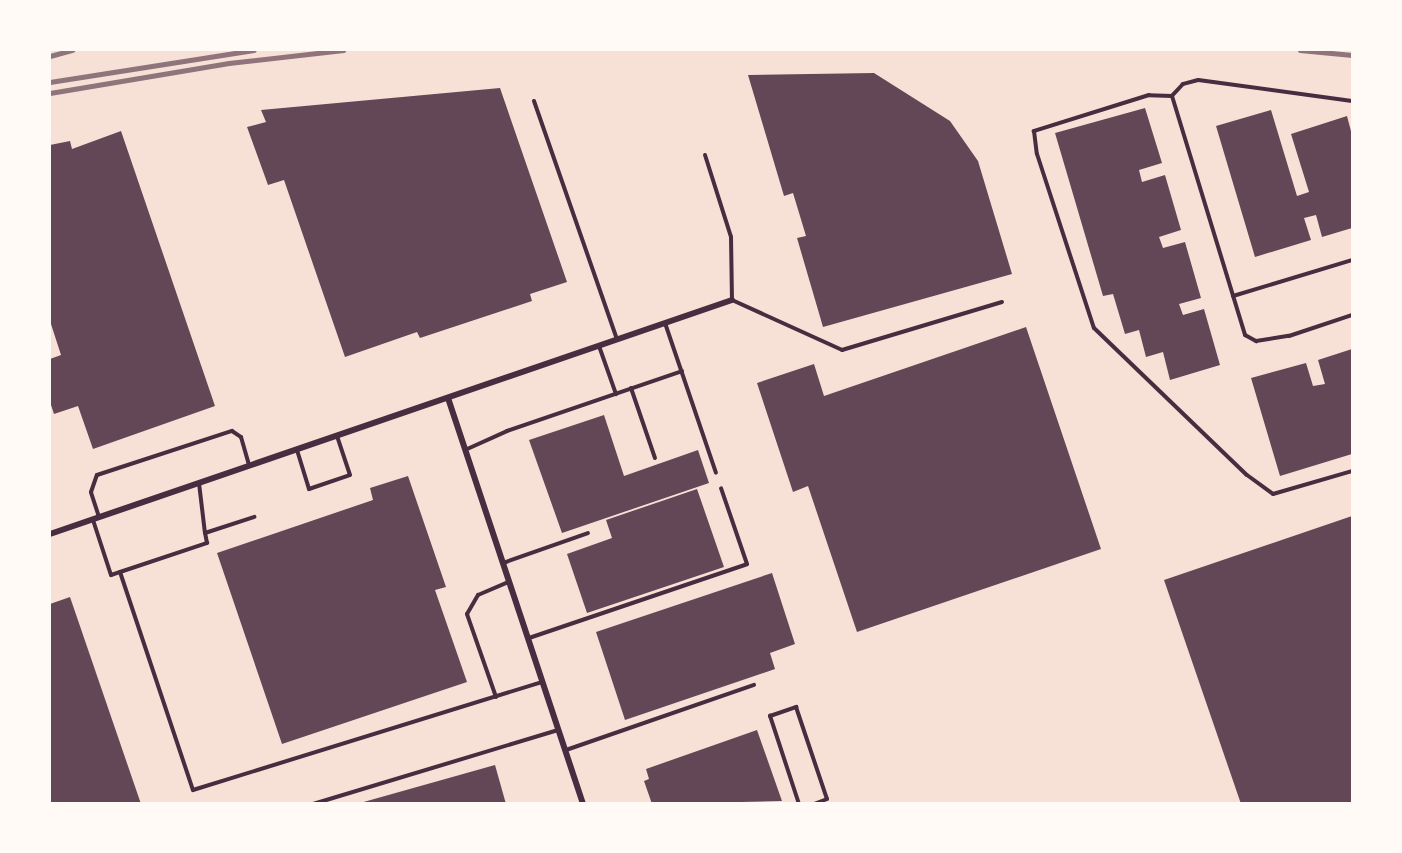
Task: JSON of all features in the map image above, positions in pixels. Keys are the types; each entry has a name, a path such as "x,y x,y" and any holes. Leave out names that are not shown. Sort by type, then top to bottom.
{"street":[{"path":"50,534 732,300"},
{"path":"448,398 583,804"}],"lane":[{"path":"1353,100 1198,80 1183,84 1172,96 1149,95 1034,131 1037,154 1095,327 1247,475 1273,494 1353,471"},
{"path":"1172,96 1245,335 1256,341 1289,336 1353,315"},
{"path":"534,101 618,340"},
{"path":"705,155 731,237 732,300 842,350 1002,302"},
{"path":"1233,296 1353,260"},
{"path":"665,323 716,473"},
{"path":"599,346 616,394"},
{"path":"465,450 507,431 682,371"},
{"path":"631,388 655,458"},
{"path":"199,483 207,543 111,575 91,492 97,475 232,431 241,437 249,466"},
{"path":"297,450 309,489 350,475 337,436"},
{"path":"528,638 747,564 721,488"},
{"path":"206,533 254,517"},
{"path":"503,563 588,533"},
{"path":"120,572 193,790 542,682"},
{"path":"496,697 467,614 478,595 509,582"},
{"path":"565,750 753,685"},
{"path":"799,804 770,716 796,707 828,799 814,804"},
{"path":"313,804 558,730"}],"building":[{"path":"874,73 950,121 978,161 1012,274 823,327 797,238 806,236 793,193 784,196 748,75"},
{"path":"500,88 567,282 530,294 532,301 420,338 417,332 345,357 284,180 268,185 247,127 266,122 261,110"},
{"path":"1145,108 1162,163 1139,170 1142,182 1165,175 1181,230 1159,237 1163,248 1185,242 1201,298 1179,304 1183,315 1204,309 1220,365 1170,380 1163,352 1146,357 1139,330 1125,334 1113,294 1103,296 1055,133"},
{"path":"1271,110 1297,196 1309,192 1291,134 1347,116 1352,135 1352,228 1322,237 1316,215 1304,218 1311,240 1255,257 1216,126"},
{"path":"121,131 215,406 93,449 78,406 54,414 50,402 50,359 61,355 50,321 50,145 70,141 72,149"},
{"path":"1026,327 1101,549 857,632 808,486 793,492 757,383 814,364 824,396"},
{"path":"1352,349 1352,454 1280,476 1251,378 1306,363 1313,386 1325,384 1318,360"},
{"path":"604,415 624,476 698,450 709,483 562,533 529,440"},
{"path":"408,476 446,587 435,590 467,682 282,744 217,553 373,500 370,488"},
{"path":"697,489 724,567 587,613 567,554 612,538 606,520"},
{"path":"1352,516 1352,804 1241,804 1164,580"},
{"path":"772,573 795,644 770,653 775,669 625,720 596,632"},
{"path":"70,597 141,804 50,804 50,604"},
{"path":"757,730 782,801 652,804 644,781 649,779 646,769"},
{"path":"495,765 506,804 360,804 360,803"}],"railway":[{"path":"50,56 72,50"},
{"path":"50,82 254,50"},
{"path":"50,93 229,63 343,50"},
{"path":"1300,50 1352,55"}]}
